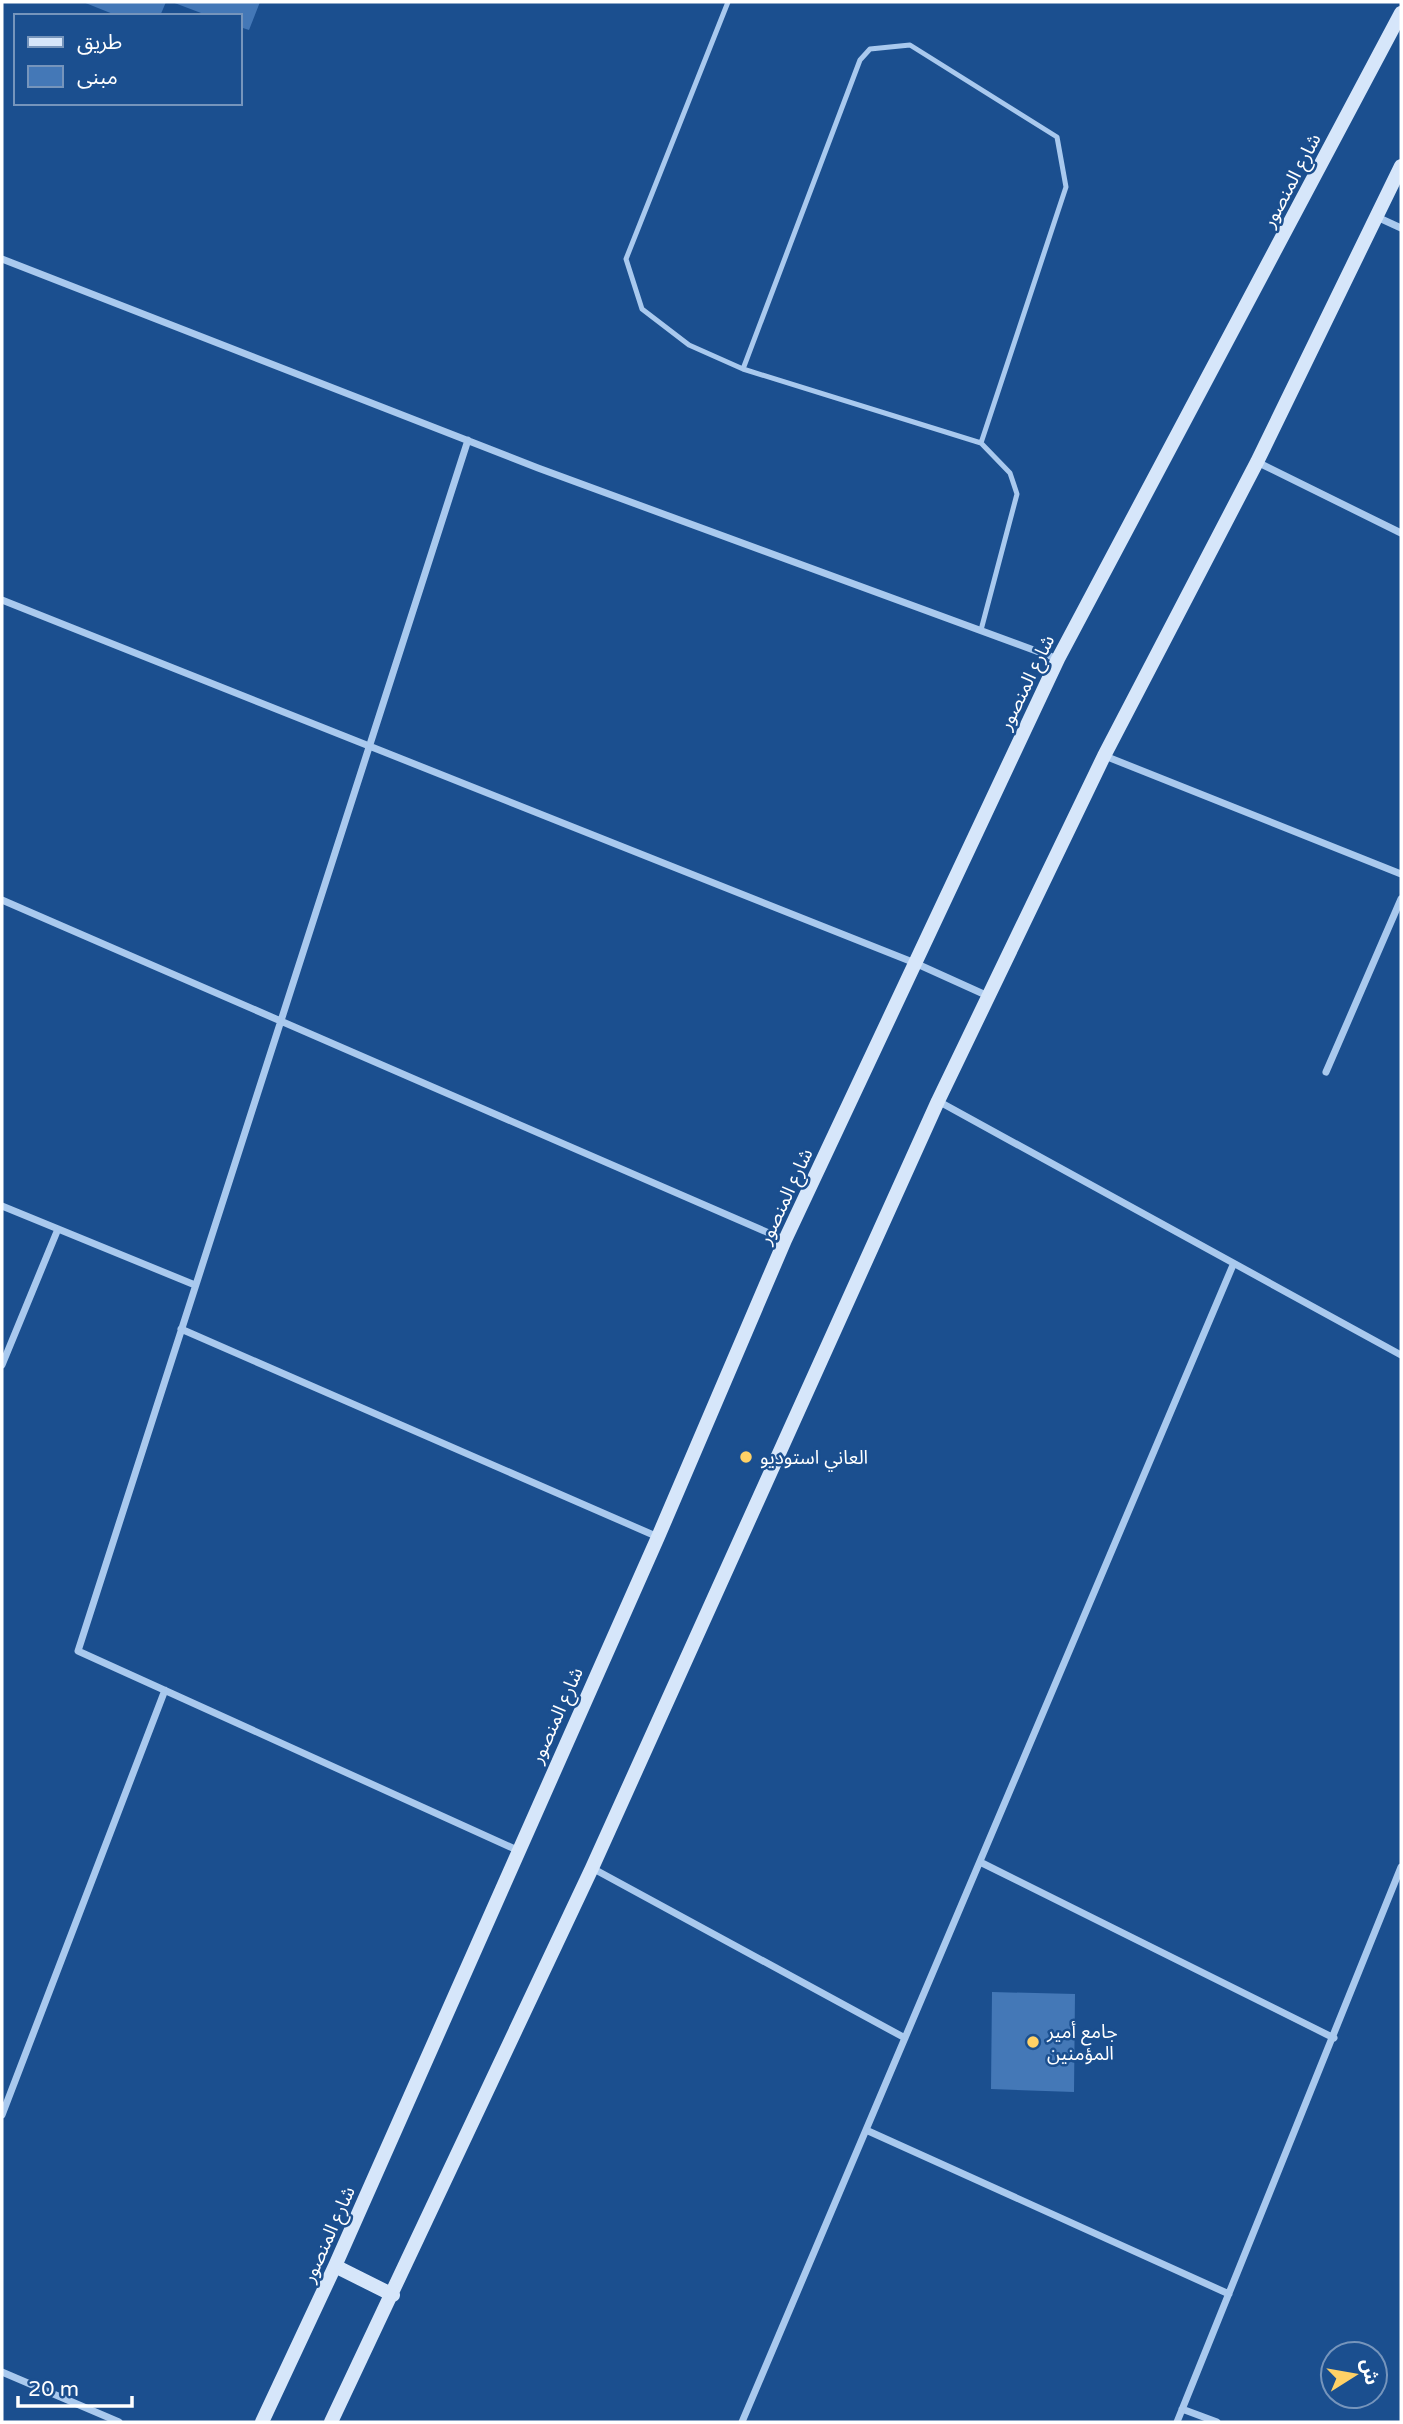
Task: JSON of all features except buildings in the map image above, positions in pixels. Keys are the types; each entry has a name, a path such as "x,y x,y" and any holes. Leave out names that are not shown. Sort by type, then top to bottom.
{"street":[{"name":"شارع المنصور","path":"262,2422 335,2266 517,1850 658,1537 785,1240 1058,659 1401,13"},
{"path":"331,2422 592,1868 938,1101 1104,756 1258,462 1401,166"},
{"path":"1376,217 1401,228"},
{"path":"2,259 468,440 1058,659"},
{"path":"468,440 78,1651 517,1850"},
{"path":"1258,462 1401,533"},
{"path":"2,600 915,963 989,996"},
{"path":"1104,756 1401,874"},
{"path":"1326,1072 1401,899"},
{"path":"2,900 785,1240"},
{"path":"938,1101 1401,1355"},
{"path":"2,1206 195,1285"},
{"path":"2,1365 58,1229"},
{"path":"742,2422 1233,1265"},
{"path":"181,1329 658,1537"},
{"path":"2,2115 165,1690"},
{"path":"980,1862 1334,2038"},
{"path":"1177,2422 1401,1867"},
{"path":"592,1868 905,2038"},
{"path":"866,2130 1229,2294"},
{"path":"335,2266 393,2295"},
{"path":"2,2372 119,2422"},
{"path":"1182,2409 1217,2422"}],"lane":[{"path":"728,2 626,259 642,309 689,345 743,369 981,443 1010,473 1017,494 981,630"},
{"path":"743,369 860,60 870,49 910,45 1057,138 1066,187 981,443"}],"place":[{"name":"العاني استوديو","path":"746,1457"},
{"name":"جامع أمير المؤمنين","path":"1033,2042"}]}
